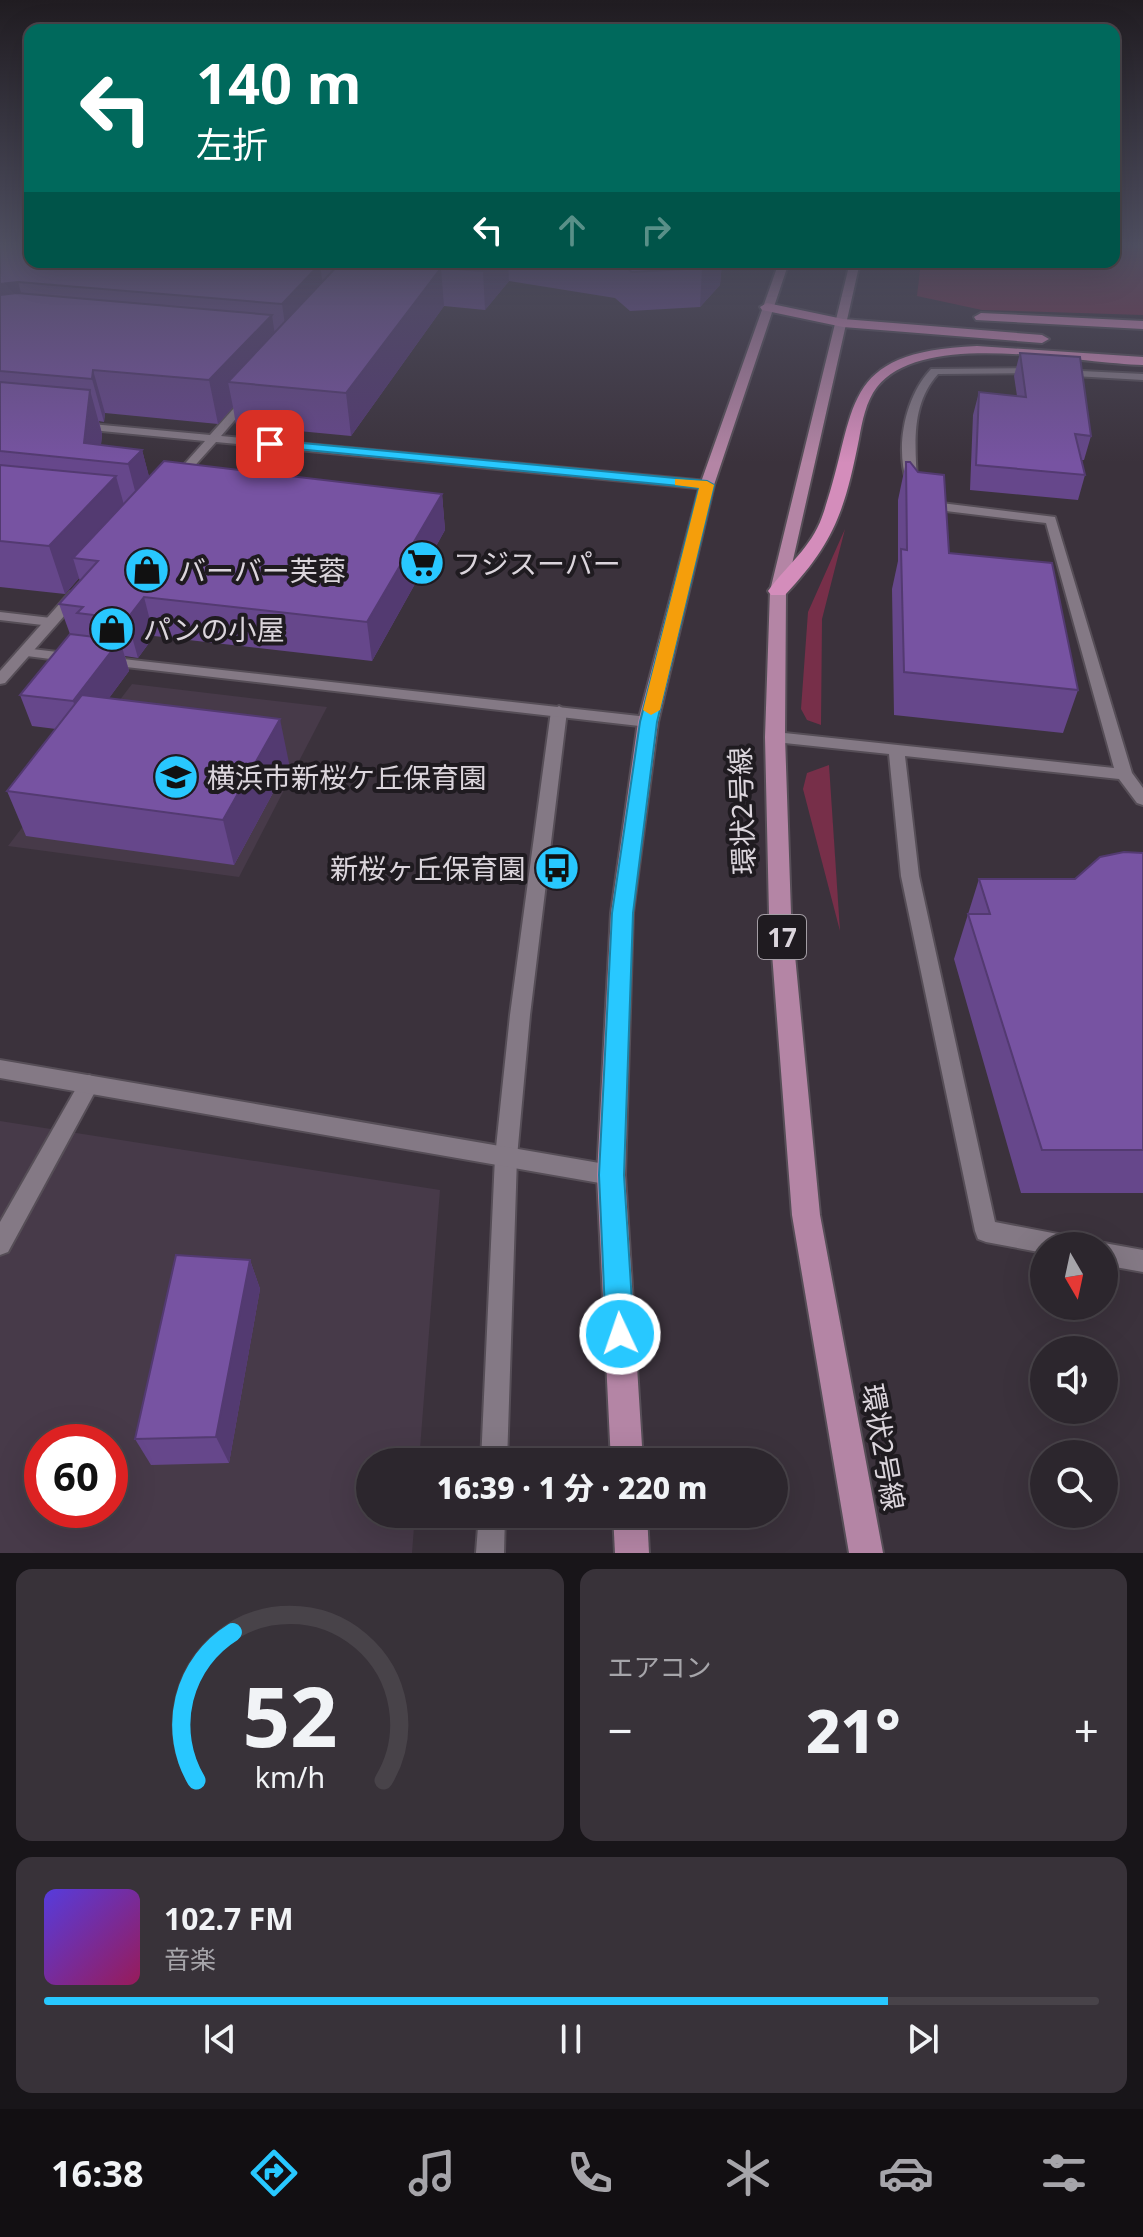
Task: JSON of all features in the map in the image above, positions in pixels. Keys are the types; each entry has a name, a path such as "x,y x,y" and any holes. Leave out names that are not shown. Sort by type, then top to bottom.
{"highway":[{"path":"899,317 1143,345"},
{"path":"979,317 1143,325"},
{"path":"778,591 804,564 831,519 860,400 877,374 912,356 956,350 1143,361"}],"main road":[{"path":"626,1448 611,1175 622,913 648,722 707,485 763,317"},
{"name":"環状2号線","path":"849,317 778,591 775,737 780,914 806,1215 866,1553"},
{"path":"631,1528 632,1553"}],"street":[{"path":"1143,377 998,369 935,371 919,386 909,428 912,504 1051,520 1124,774 1143,799"},
{"path":"163,495 252,395"},
{"path":"61,424 707,485"},
{"path":"0,680 82,587"},
{"path":"0,616 51,622"},
{"path":"24,652 648,722"},
{"path":"495,1448 506,1157 520,1015 559,711"},
{"path":"775,737 1124,774"},
{"path":"896,749 910,876 986,1231 1030,1240"},
{"path":"0,1069 611,1175"},
{"path":"0,1244 89,1084"},
{"path":"1118,1257 1143,1261"},
{"path":"490,1553 491,1528"}],"shaded area":[{"path":"845,529 822,619 821,725 807,720 801,709 808,612"},
{"name":"横浜市新桜ケ丘保育園","path":"132,684 327,707 239,877 8,846"},
{"path":"829,765 840,931 803,789 807,773"},
{"path":"0,1121 440,1190 420,1448 356,1448 356,1528 414,1528 412,1553 0,1553"}],"building":[{"path":"0,317 270,317 209,380 93,370 92,379 0,371"},
{"path":"289,317 403,317 346,393 228,382"},
{"path":"1020,353 1080,357 1091,436 1075,434 1085,475 976,465 979,392 1026,397"},
{"path":"0,382 90,390 84,443 142,450 128,464 0,451"},
{"path":"164,461 442,494 367,622 144,597 127,619 77,613 83,607 59,604 98,561 73,558"},
{"path":"906,462 910,462 918,472 944,475 949,553 1052,563 1078,690 904,672 901,549 907,550"},
{"path":"0,465 116,476 49,546 0,541"},
{"path":"70,634 120,640 73,701 20,695"},
{"path":"82,695 280,719 223,820 7,791"},
{"path":"1124,852 1143,853 1143,1150 1042,1150 968,914 990,914 979,879 1075,879 1100,857"},
{"path":"176,1255 250,1260 216,1437 135,1439"}],"slow traffic":[{"path":"651,710 707,485 679,482"}],"place":[{"name":"フジスーパー","path":"422,563"},
{"name":"バーバー芙蓉","path":"147,570"},
{"name":"パンの小屋","path":"112,629"},
{"name":"横浜市新桜ケ丘保育園","path":"176,777"},
{"name":"新桜ヶ丘保育園","path":"557,868"}],"route":[{"path":"270,444 707,485 648,722 622,913 611,1175 620,1334"}]}
